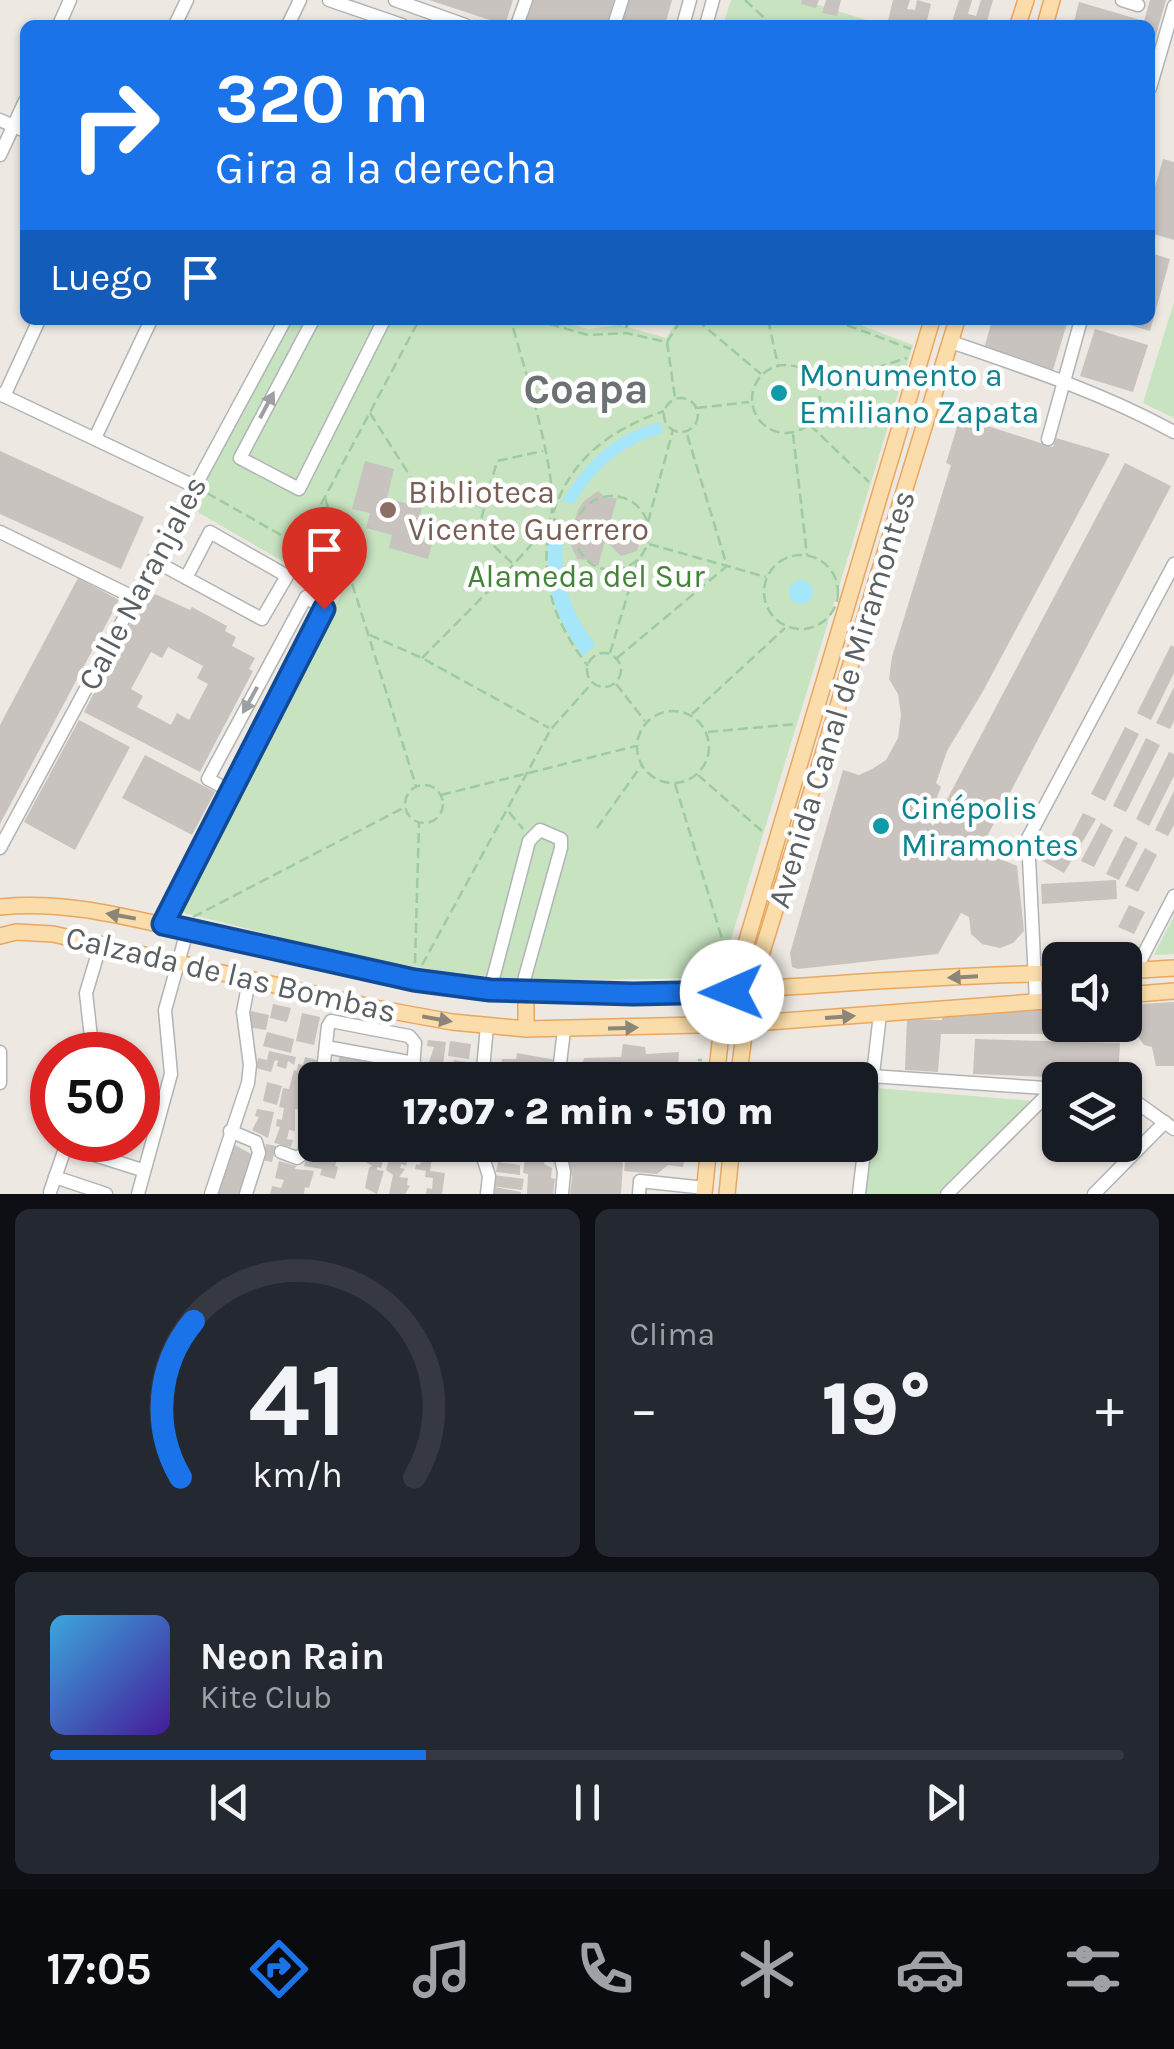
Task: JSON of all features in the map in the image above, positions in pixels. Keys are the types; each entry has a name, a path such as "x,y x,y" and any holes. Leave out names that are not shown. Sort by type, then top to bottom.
{"main road":[{"name":"Avenida Canal de Miramontes","path":"718,1062 722,1024 931,325"},
{"name":"Avenida Canal de Miramontes","path":"738,1062 750,991 956,325"},
{"name":"Calzada de las Bombas","path":"0,907 44,903 175,927 414,980 490,990 732,992 1042,974"},
{"name":"Calzada de las Bombas","path":"0,936 33,932 101,943 375,1008 526,1029 743,1024 1042,1001"},
{"path":"1142,970 1174,968"},
{"path":"1002,1004 1028,987 1034,974"},
{"path":"523,991 526,1029"},
{"path":"1142,992 1174,991"},
{"path":"704,1191 707,1162"},
{"path":"727,1194 730,1162"}],"street":[{"path":"328,0 387,20"},
{"path":"1122,0 1138,4"},
{"path":"399,1 451,20"},
{"path":"1155,71 1174,6"},
{"path":"0,120 19,129 0,155"},
{"path":"37,325 2,395 194,486"},
{"path":"95,438 148,325"},
{"name":"Calle Naranjales","path":"0,848 282,325"},
{"path":"309,325 240,458 299,489 381,325"},
{"path":"1048,439 1080,325"},
{"path":"951,342 1063,381 1174,432"},
{"path":"0,532 133,597"},
{"path":"153,560 186,578 262,619 287,576 210,532 186,578"},
{"path":"1036,1001 1028,838 1174,564"},
{"path":"138,1194 171,1074 166,1010 177,960 175,927 230,790 324,609 306,598 208,779 230,790"},
{"path":"490,990 529,841 540,830 561,839 561,848 523,991"},
{"path":"1142,951 1174,896"},
{"path":"90,1032 86,993 101,943"},
{"path":"211,1194 248,1083 250,1064 243,1012 249,980"},
{"path":"372,1029 375,1008"},
{"path":"872,1062 880,1014"},
{"path":"326,1062 331,1021 409,1036 416,1043 414,1062"},
{"path":"484,1062 487,1026"},
{"path":"560,1062 564,1030"},
{"path":"326,1047 408,1062"},
{"path":"0,1052 0,1084"},
{"path":"878,1077 1042,1088"},
{"path":"947,1194 1042,1102"},
{"path":"1094,1194 1170,1125 1142,1106"},
{"path":"230,1132 256,1142 259,1152 246,1194"},
{"path":"281,1152 298,1157"},
{"path":"50,1192 60,1162"},
{"path":"120,1162 142,1170"},
{"path":"484,1162 489,1176 487,1194"},
{"path":"562,1162 562,1194"},
{"path":"859,1194 862,1162"},
{"path":"55,1177 106,1194"},
{"path":"638,1194 640,1181 704,1191"}],"path":[{"path":"745,0 767,20"},
{"path":"300,544 416,325"},
{"path":"512,325 550,484 551,519 545,568 550,598 561,628 588,666 592,682"},
{"path":"554,325 588,334 626,333 667,342"},
{"path":"675,400 667,342 678,325"},
{"path":"703,325 762,375"},
{"path":"769,325 778,366"},
{"path":"846,325 922,354"},
{"path":"818,386 922,354"},
{"path":"778,366 798,368 818,386 819,407 809,424 793,432 770,430 754,413 756,382 778,366"},
{"path":"422,658 534,544 582,458 619,430 664,412 675,400 687,400 696,408 752,402"},
{"path":"664,412 673,430 686,431 695,424 696,408"},
{"path":"370,413 417,487 485,507"},
{"path":"809,424 880,494"},
{"path":"610,654 638,558 647,544 648,524 673,430"},
{"path":"686,431 726,566"},
{"path":"793,432 808,555"},
{"path":"512,563 478,531 497,461 544,450"},
{"path":"194,486 349,574"},
{"path":"638,558 618,570 594,566 578,549 575,526 586,506 605,496 616,496 636,505 648,524"},
{"path":"325,498 416,786"},
{"path":"551,519 575,526"},
{"path":"647,544 766,578"},
{"path":"808,555 829,567 839,589 838,602 824,622 800,629 787,626 770,612 765,600 766,578 783,559 808,555"},
{"path":"616,658 726,566"},
{"path":"691,715 787,626"},
{"path":"368,634 422,658 552,729"},
{"path":"588,666 598,654 610,654 621,671 615,683 606,686 592,682"},
{"path":"414,980 552,729 592,682"},
{"path":"615,683 646,722"},
{"path":"667,711 691,715 707,732 708,755 696,774 675,782 656,778 642,765 637,745 646,722 667,711"},
{"path":"707,732 812,722"},
{"path":"440,795 637,745"},
{"path":"597,828 642,765"},
{"path":"696,774 776,843"},
{"path":"675,782 727,955 741,960"},
{"path":"429,785 440,795 443,804 438,816 428,822 411,818 405,807 407,794 416,786 429,785"},
{"path":"175,927 405,807"},
{"path":"507,810 527,834"},
{"path":"414,980 419,822"}],"green space":[{"path":"731,0 803,0 866,20 725,20"},
{"path":"1174,302 1174,418 1143,403"},
{"name":"Alameda del Sur","path":"289,325 573,325 588,329 620,325 666,338 675,325 860,325 913,345 719,978 561,980 467,974 357,955 176,911 341,595 189,507"},
{"path":"1174,916 1174,954 1154,955"},
{"path":"878,1088 1033,1101 941,1194 863,1194 867,1162 878,1162"}],"water":[{"path":"660,422 663,433 611,459 574,504 562,501 581,473 603,451 629,434"},
{"path":"548,537 563,540 563,570 569,596 596,645 583,656 554,600 548,570"},
{"path":"801,580 810,583 810,601 801,604 792,601 789,592 792,583"}],"building":[{"path":"429,0 513,0 507,20 490,20"},
{"path":"530,0 614,0 608,20 523,20"},
{"path":"626,0 672,0 666,20 620,20"},
{"path":"802,0 819,0 816,8 801,4"},
{"path":"826,0 841,0 837,16 822,13"},
{"path":"893,0 910,0 907,9 915,10 917,0 931,4 927,20 888,20"},
{"path":"959,0 972,0 968,14 976,16 981,0 993,0 987,20 953,20"},
{"path":"1150,0 1166,0 1155,39 1155,20 1144,20"},
{"path":"1079,2 1141,20 1074,20"},
{"path":"1163,159 1174,162 1174,240 1155,234 1155,187"},
{"path":"1155,254 1170,259 1155,313"},
{"path":"991,325 1066,325 1053,370 984,349"},
{"path":"1130,325 1152,325 1150,331"},
{"path":"1095,329 1148,345 1133,392 1080,376"},
{"path":"960,417 1053,447 1056,438 1110,454 947,751 936,783 941,787 928,820 933,826 1125,463 1171,486 980,850 1017,866 1024,931 1013,943 1000,948 982,944 971,934 969,917 961,913 938,954 798,969 792,967 790,953 843,770 859,775 872,769 886,760 898,738 901,715 898,694 889,679 892,657 951,465 946,463"},
{"path":"0,451 144,517 121,569 0,514"},
{"name":"Biblioteca Vicente Guerrero","path":"365,461 394,469 387,498 422,508 417,524 423,526 419,540 432,544 428,559 389,548 392,535 366,528 370,513 352,509"},
{"path":"598,491 606,498 617,498 598,566 577,559 569,540 578,510"},
{"path":"630,522 641,534 637,551 621,556 609,544 614,526"},
{"path":"78,578 119,600 0,824 0,725"},
{"path":"155,594 190,610 192,607 227,626 225,631 236,637 232,646 255,658 249,669 253,671 200,772 84,712 137,610 141,613","holes":["168,647 203,666 197,678 208,684 189,720 177,713 171,725 137,707 143,696 131,689 151,652 162,658"]},
{"path":"1171,645 1174,673 1151,720 1137,713"},
{"path":"1174,687 1174,721 1170,729 1156,723"},
{"path":"79,720 130,747 75,850 24,822"},
{"path":"1125,727 1139,734 1105,801 1091,794"},
{"path":"1146,738 1160,745 1126,812 1113,806"},
{"path":"1169,752 1174,754 1174,776 1149,826 1136,819"},
{"path":"145,755 215,792 192,835 122,798"},
{"path":"1174,791 1174,825 1168,836 1155,830"},
{"path":"1083,813 1096,819 1064,873 1039,859 1052,843 1064,850"},
{"path":"1101,823 1113,830 1094,867 1081,861"},
{"path":"1125,836 1138,843 1119,880 1106,874"},
{"path":"1145,848 1157,855 1138,892 1125,886"},
{"path":"1116,880 1117,899 1042,904 1041,884"},
{"path":"1129,905 1145,912 1134,934 1118,927"},
{"path":"1174,1002 1174,1066 1156,1066 1152,1047 1142,1042 1142,1004"},
{"path":"273,1004 291,1008 287,1022 270,1018"},
{"path":"1042,1008 1042,1034 941,1034 938,1072 905,1070 907,1019 942,1020 942,1014"},
{"path":"251,1011 269,1015 266,1030 247,1027"},
{"path":"302,1013 320,1017 314,1045 296,1041"},
{"path":"267,1032 294,1039 291,1053 263,1046"},
{"path":"975,1039 1120,1043 1119,1062 1042,1062 1042,1077 973,1074"},
{"path":"428,1040 446,1042 443,1062 429,1062 434,1047 427,1046"},
{"path":"450,1041 471,1044 469,1059 448,1056"},
{"path":"623,1044 645,1047 646,1054 679,1052 678,1062 583,1062 584,1058 621,1057"},
{"path":"269,1051 296,1057 294,1065 288,1061 286,1069 277,1066 275,1060 271,1072 256,1068 258,1058 267,1060"},
{"path":"517,1053 556,1060 501,1062 516,1059"},
{"path":"340,1054 373,1062 338,1062"},
{"path":"298,1064 295,1131 289,1130 287,1139 293,1140 291,1147 274,1143 280,1127 276,1126 277,1119 282,1120 284,1108 279,1107 283,1088 289,1089 294,1070 297,1071"},
{"path":"267,1082 282,1086 277,1105 263,1101"},
{"path":"257,1109 274,1112 268,1138 252,1130 259,1117 255,1116"},
{"path":"233,1144 253,1155 239,1194 216,1194"},
{"path":"266,1144 276,1146 272,1162 262,1160"},
{"path":"279,1161 296,1166 295,1169 314,1171 304,1194 270,1194 272,1186 281,1188 284,1180 275,1178"},
{"path":"305,1162 336,1162 338,1167 335,1179 320,1175 322,1169 304,1166"},
{"path":"366,1162 382,1162 381,1168 377,1167 384,1171 377,1194 365,1188 372,1166"},
{"path":"388,1162 407,1162 406,1166 401,1164 400,1168 405,1169 399,1177 408,1178 410,1186 405,1194 389,1194 393,1175 386,1170"},
{"path":"431,1162 430,1171 445,1173 442,1194 426,1194 427,1188 432,1189 433,1178 425,1177 426,1171 415,1169 416,1164"},
{"path":"498,1162 520,1165 520,1175 496,1172"},
{"path":"525,1162 544,1162 552,1168 551,1178 555,1179 553,1194 527,1194 528,1174 523,1173"},
{"path":"569,1162 623,1163 621,1194 570,1194"},
{"path":"625,1162 684,1162 683,1167 668,1165 657,1174 624,1171"},
{"path":"494,1175 524,1179 522,1190 492,1186"},
{"path":"495,1187 521,1192 521,1194 494,1194"}],"place":[{"name":"Monumento a Emiliano Zapata","path":"779,393"},
{"name":"Biblioteca Vicente Guerrero","path":"388,510"},
{"name":"Cinépolis Miramontes","path":"881,826"}],"district":[{"name":"Coapa","path":"586,388"}],"route":[{"path":"324,609 163,924 414,980 490,990 732,992"}]}
